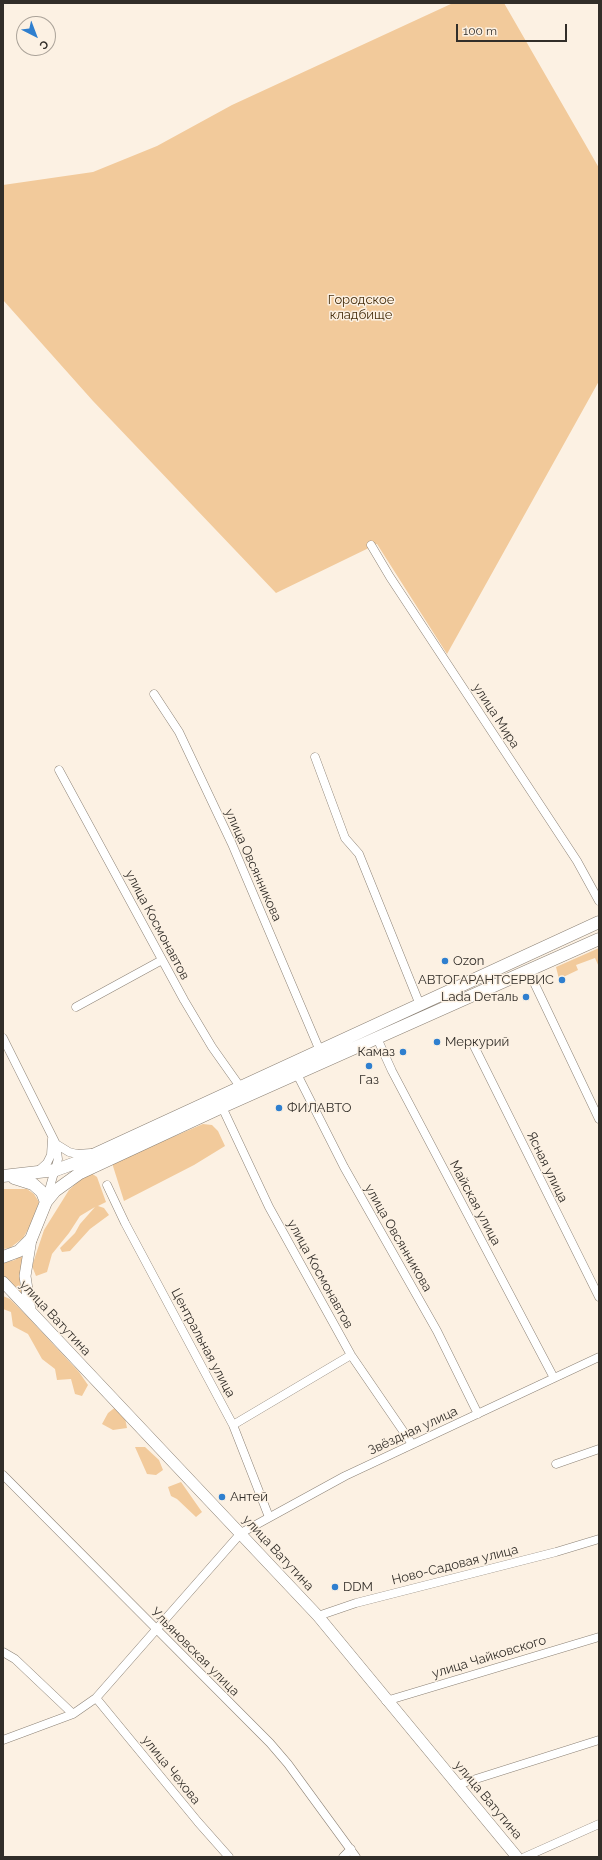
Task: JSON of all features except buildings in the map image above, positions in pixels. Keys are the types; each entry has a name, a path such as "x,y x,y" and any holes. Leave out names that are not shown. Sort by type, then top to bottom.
{"main road":[{"path":"7,1177 56,1170 98,1152 241,1088 599,922"},
{"path":"31,1313 26,1295 25,1276 31,1239 46,1202 55,1191 80,1173 222,1107 529,972 599,939"},
{"path":"7,1177 33,1184 42,1192 46,1202"},
{"path":"3,1257 19,1251 31,1239"},
{"name":"улица Ватутина","path":"3,1282 318,1616 517,1857"}],"street":[{"name":"улица Мира","path":"371,545 390,577 577,861 599,901"},
{"name":"улица Овсянникова","path":"154,694 179,732 232,844 320,1051"},
{"path":"315,757 345,838 359,854 420,1005"},
{"name":"улица Космонавтов","path":"59,770 162,960 212,1047 241,1088"},
{"path":"76,1008 162,960"},
{"path":"529,972 599,1119"},
{"path":"3,1038 56,1144 58,1159 46,1202"},
{"name":"Майская улица","path":"377,1038 392,1072 554,1378"},
{"name":"Ясная улица","path":"474,1046 599,1298"},
{"name":"улица Овсянникова","path":"297,1074 344,1167 437,1331 478,1414"},
{"name":"улица Космонавтов","path":"222,1107 269,1207 351,1355 412,1444"},
{"path":"36,1173 47,1163 51,1154 52,1134"},
{"path":"56,1144 69,1152 77,1154 98,1152"},
{"name":"Центральная улица","path":"107,1185 125,1223 234,1425 269,1517"},
{"path":"234,1425 351,1355"},
{"name":"Звёздная улица","path":"3,1740 73,1714 96,1698 241,1533 345,1476 599,1356"},
{"path":"556,1464 599,1449"},
{"name":"Ульяновская улица","path":"3,1475 288,1764 356,1857"},
{"name":"Ново-Садовая улица","path":"318,1616 356,1603 556,1552 599,1539"},
{"name":"улица Чайковского","path":"386,1700 599,1636"},
{"path":"3,1652 25,1668 73,1714"},
{"name":"улица Чехова","path":"96,1698 198,1822 229,1857"},
{"path":"457,1785 599,1740"},
{"path":"525,1857 599,1824"},
{"path":"343,1857 351,1849"}],"green space":[{"name":"Городское кладбище","path":"453,3 504,3 599,168 599,381 447,654 377,544 276,593 93,401 3,300 3,185 93,172 157,146 232,105"},
{"path":"599,948 599,967 595,958 576,965 578,970 559,979 556,967"},
{"path":"203,1124 212,1125 218,1131 225,1146 194,1165 124,1201 112,1163"},
{"path":"91,1173 97,1177 106,1202 98,1206 104,1208 109,1215 90,1229 70,1251 62,1252 60,1248 75,1233 80,1224 95,1207 80,1216 69,1233 52,1254 47,1272 36,1276 32,1266 44,1230 69,1190 82,1178"},
{"path":"3,1189 27,1189 34,1194 39,1202 29,1228 23,1238 10,1248 3,1249"},
{"path":"25,1251 21,1279 22,1298 3,1277 3,1263 15,1260"},
{"path":"3,1296 10,1299 26,1315 79,1372 88,1385 82,1396 75,1394 71,1379 57,1380 55,1369 42,1359 28,1334 13,1326 11,1312 3,1309"},
{"path":"117,1406 124,1413 127,1428 113,1430 102,1424 108,1413"},
{"path":"135,1447 145,1447 159,1460 163,1470 156,1475 147,1474"},
{"path":"181,1482 202,1512 196,1517 177,1499 171,1496 168,1487"}],"place":[{"name":"Ozon","path":"445,961"},
{"name":"АВТОГАРАНТСЕРВИС","path":"562,980"},
{"name":"Lada Dеталь","path":"526,997"},
{"name":"Меркурий","path":"437,1042"},
{"name":"Камаз","path":"403,1052"},
{"name":"Газ","path":"369,1066"},
{"name":"ФИЛАВТО","path":"279,1108"},
{"name":"Антей","path":"222,1497"},
{"name":"DDM","path":"335,1587"}]}
